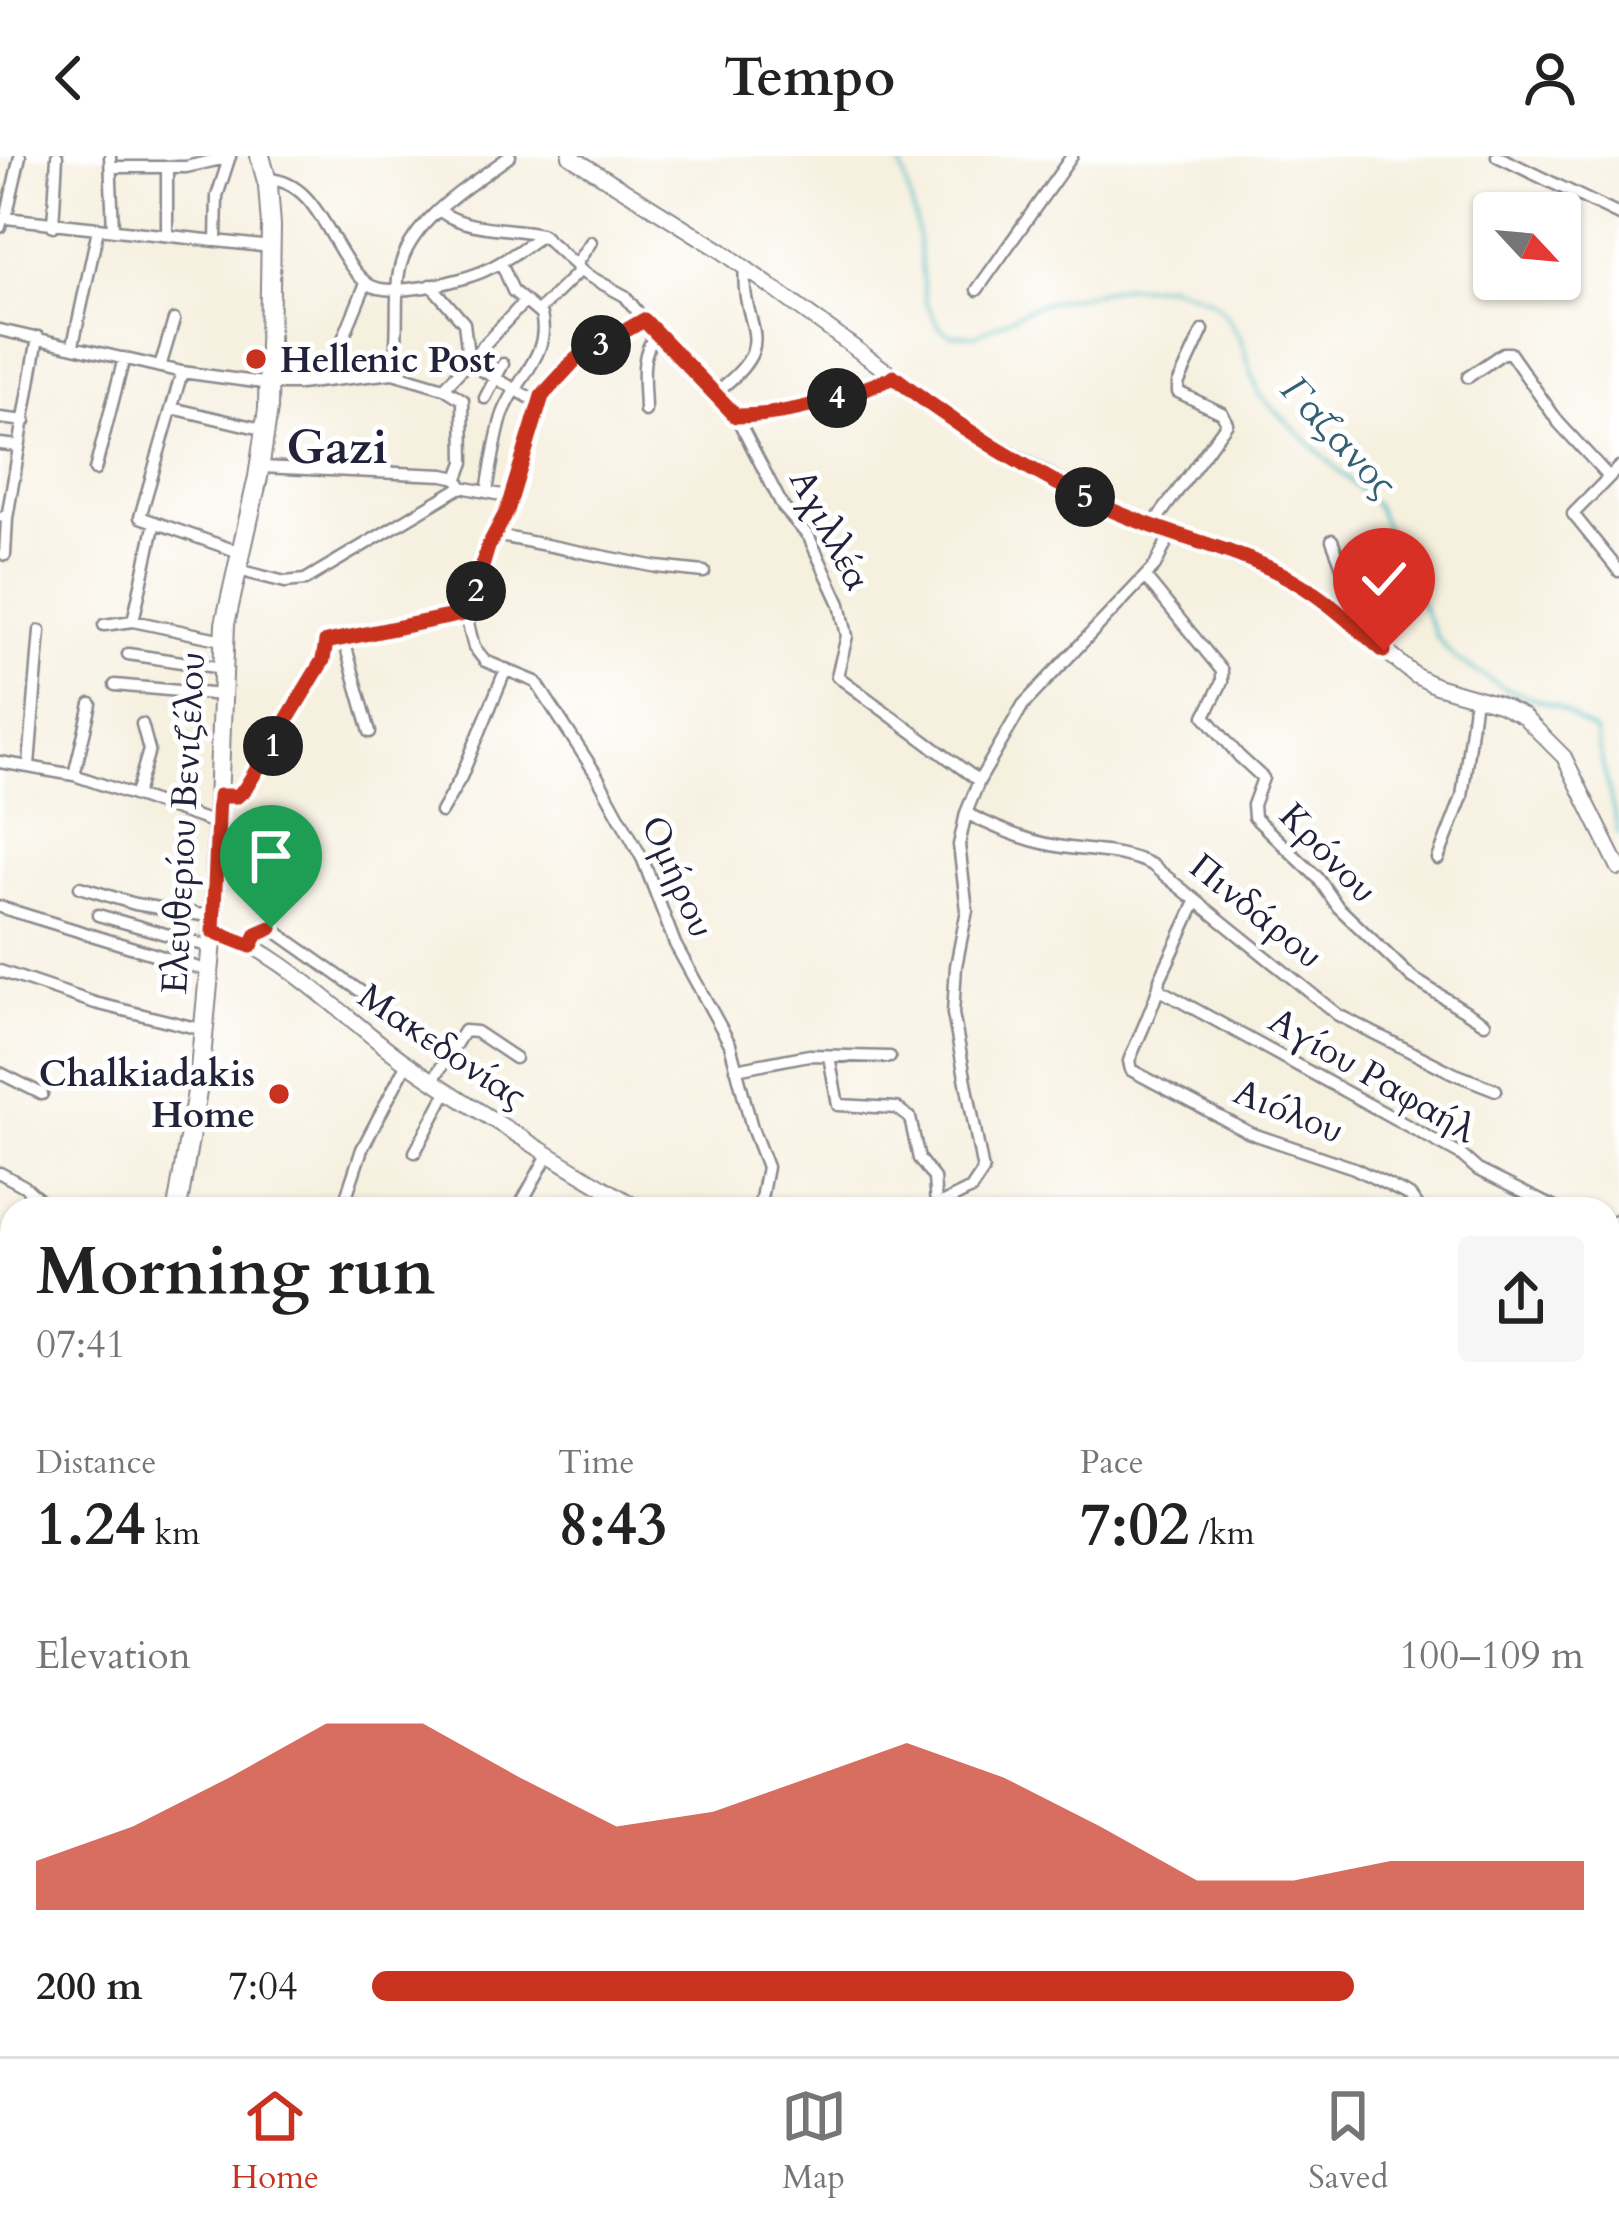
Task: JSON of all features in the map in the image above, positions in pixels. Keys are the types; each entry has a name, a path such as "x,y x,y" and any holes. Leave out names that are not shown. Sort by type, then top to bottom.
{"main road":[{"name":"Ελευθερίου Βενιζέλου","path":"180,1197 213,932 223,640 260,467 270,384 272,247 267,179 260,156"}],"street":[{"path":"20,156 3,221 272,247"},
{"path":"53,226 57,156"},
{"path":"393,373 399,336 398,290 406,253 440,211 509,156"},
{"path":"570,156 673,217 967,430 1091,500 1283,574 1416,676 1520,714 1549,740 1573,774 1615,844 1619,868"},
{"path":"977,290 1072,156"},
{"path":"1497,156 1619,215"},
{"path":"113,230 110,162 167,166 230,157 217,196 216,240"},
{"path":"167,166 167,234"},
{"path":"267,179 283,181 303,196 366,283 378,289 431,285 475,274 542,235"},
{"path":"440,211 484,226 542,235"},
{"path":"73,345 98,230"},
{"name":"Αχιλλέα","path":"542,235 577,268 622,293 656,335 736,416 783,506 809,537 841,604 847,636 837,676 980,781"},
{"path":"538,311 577,268 591,242"},
{"path":"487,492 501,420 541,348 543,321 511,288 501,262"},
{"path":"716,392 752,356 754,330 745,267"},
{"path":"326,380 366,283"},
{"path":"431,285 464,323 467,359 538,403"},
{"path":"444,388 525,301"},
{"path":"160,367 173,320"},
{"path":"219,796 237,796 245,789 323,660 326,642 468,613 512,497 538,403 571,363 644,320"},
{"path":"0,330 160,367 270,384 393,373 444,388 463,400 464,462 459,483 305,580 285,582 140,517 182,371"},
{"path":"1151,526 1227,423 1222,413 1178,392 1203,330"},
{"path":"645,411 644,356 656,335"},
{"path":"4,555 3,517 26,421 38,337"},
{"path":"1468,377 1510,353 1556,418 1609,477"},
{"path":"95,470 124,358"},
{"path":"485,398 503,364"},
{"path":"736,416 768,415 816,404 894,377"},
{"path":"172,408 266,430"},
{"path":"0,418 26,421"},
{"path":"0,444 20,446"},
{"path":"260,467 416,472 512,497"},
{"path":"1619,467 1573,516 1619,571"},
{"path":"134,621 155,523"},
{"path":"955,1197 971,1189 982,1171 953,1014 967,910 959,844 966,813 1027,700 1145,578 1171,533"},
{"path":"495,536 704,572"},
{"path":"1332,540 1352,593 1344,617"},
{"name":"Κρόνου","path":"1145,578 1222,670 1222,682 1205,716 1229,740 1238,757 1263,778 1253,817 1412,978 1485,1023"},
{"name":"Ομήρου","path":"468,613 469,634 485,661 536,682 596,774 643,860 682,958 723,1027 767,1167 761,1197"},
{"path":"104,626 134,621 223,640"},
{"path":"29,765 40,631"},
{"path":"343,638 370,732"},
{"path":"128,654 222,668"},
{"path":"441,812 461,777 506,669"},
{"path":"116,685 221,695"},
{"path":"1438,860 1462,797 1475,698"},
{"path":"74,775 91,704"},
{"path":"136,794 148,749 142,724"},
{"path":"0,763 74,775 218,824"},
{"name":"Πινδάρου","path":"966,813 1021,837 1061,847 1109,850 1140,860 1217,914 1338,1016 1496,1090"},
{"path":"80,887 213,932"},
{"path":"1160,990 1160,979 1196,902"},
{"path":"0,907 209,971"},
{"path":"98,915 213,932"},
{"path":"251,946 257,934 271,928 370,998"},
{"name":"Μακεδονίας","path":"213,932 251,946 406,1063 620,1197"},
{"path":"0,971 107,1006 204,1030"},
{"name":"Αιόλου","path":"1160,990 1129,1060 1131,1070 1250,1133 1354,1168 1411,1197"},
{"name":"Αγίου Ραφαήλ","path":"1160,990 1532,1197"},
{"path":"433,1080 464,1030 476,1032 515,1058"},
{"path":"829,1056 838,1105 898,1108 910,1118 919,1160 934,1178 933,1197"},
{"path":"736,1069 790,1057 890,1057"},
{"path":"346,1197 362,1149 406,1063"},
{"path":"0,1073 42,1094"},
{"path":"416,1152 448,1090"},
{"path":"525,1197 548,1155"},
{"path":"0,1173 36,1197"}],"waterway":[{"name":"Γαζανος","path":"899,156 916,222 925,300 940,328 951,335 975,335 1037,305 1121,287 1168,285 1220,307 1240,337 1259,395 1376,506 1436,636 1455,659 1504,688 1556,706 1595,732 1619,834"}],"place":[{"name":"Hellenic Post","path":"256,359"},
{"name":"Chalkiadakis Home","path":"279,1094"}],"district":[{"name":"Gazi","path":"337,446"}],"route":[{"path":"271,928 257,934 251,946 213,931 219,796 242,794 323,660 326,642 468,613 488,547 507,511 542,396 576,359 644,320 736,416 768,415 816,404 894,377 956,423 1107,508 1293,580 1384,651"}]}
